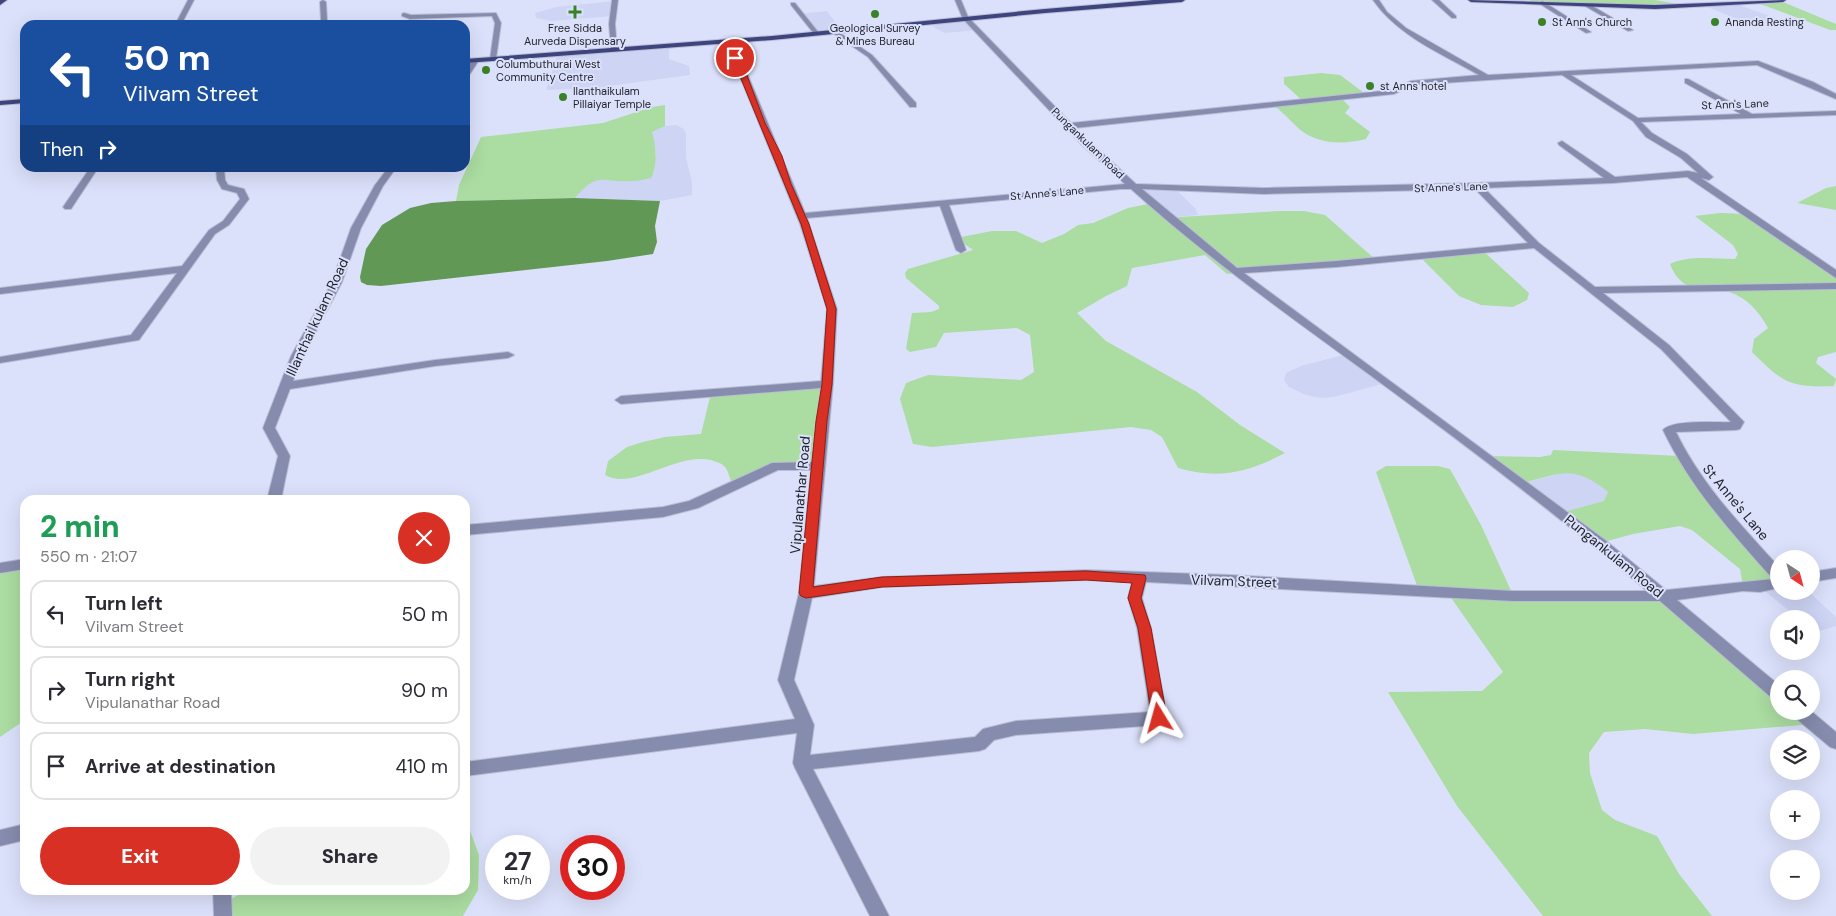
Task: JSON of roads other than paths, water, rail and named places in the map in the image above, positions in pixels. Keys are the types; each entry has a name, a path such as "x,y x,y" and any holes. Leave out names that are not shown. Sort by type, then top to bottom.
{"main road":[{"path":"0,3 4,0"},
{"path":"470,60 614,48 727,42 1096,5 1182,0"},
{"path":"1471,0 1655,8 1783,0"},
{"path":"0,104 20,102"}],"street":[{"path":"181,20 192,0"},
{"path":"614,48 612,24 615,0"},
{"name":"Pungankulam Road","path":"958,0 965,18 1069,126 1168,218 1235,271 1600,543 1770,686"},
{"path":"1376,0 1386,13 1404,29 1487,77"},
{"path":"1435,0 1454,17"},
{"path":"323,2 324,20"},
{"path":"1542,3 1588,32"},
{"path":"794,4 817,34"},
{"path":"1587,5 1630,30"},
{"path":"404,15 410,17 494,14 497,18 498,29 493,59"},
{"path":"836,32 870,56 913,106"},
{"name":"Vipulanathar Road","path":"727,42 743,73 802,216 832,309 827,384 806,593 786,680 806,725"},
{"path":"470,68 475,60"},
{"path":"1069,126 1394,92 1411,84 1487,77 1758,63 1810,84 1836,97"},
{"name":"St Anne's Lane","path":"802,216 1132,186 1264,191 1477,186 1613,180 1688,174 1709,177 1684,156 1646,132 1636,123 1636,120 1565,74"},
{"path":"1688,81 1749,115"},
{"name":"St Ann's Lane","path":"1636,120 1836,112"},
{"path":"1562,142 1613,180"},
{"path":"68,207 91,172"},
{"path":"0,360 135,338 212,232 226,223 245,199 241,191 225,187 221,180 220,172"},
{"name":"Illanthai kulam Road","path":"275,495 284,456 269,428 296,356 337,282 363,214 379,185 389,172"},
{"path":"1688,174 1836,275"},
{"name":"St Anne's Lane","path":"1477,186 1536,245 1665,347 1738,422 1736,426 1678,427 1669,430 1680,456 1706,494 1770,566"},
{"path":"943,202 961,250"},
{"path":"1235,271 1337,264 1536,245"},
{"path":"0,291 184,269"},
{"path":"1592,290 1834,286"},
{"path":"285,386 435,363 508,355"},
{"path":"621,400 827,384"},
{"path":"470,530 663,512 693,504 776,466 818,466"},
{"path":"0,568 20,565"},
{"path":"1820,575 1836,572"},
{"name":"Vilvam Street","path":"806,593 882,582 1086,576 1230,580 1513,596 1663,596 1743,586 1760,587 1770,585"},
{"path":"801,762 978,744 989,734 1016,728 1159,718 1144,628 1135,598 1140,578"},
{"path":"1810,720 1836,742"},
{"path":"470,768 806,725 801,762 880,916"},
{"path":"0,838 20,833"},
{"path":"222,895 223,916"}],"place":[{"name":"Free Sidda Aurveda Dispensary","path":"575,12"},
{"name":"Geological Survey & Mines Bureau","path":"875,14"},
{"name":"St Ann's Church","path":"1542,22"},
{"name":"Ananda Resting","path":"1715,22"},
{"name":"Columbuthurai West Community Centre","path":"486,70"},
{"name":"st Anns hotel","path":"1370,86"},
{"name":"Ilanthaikulam Pillaiyar Temple","path":"563,97"}]}
